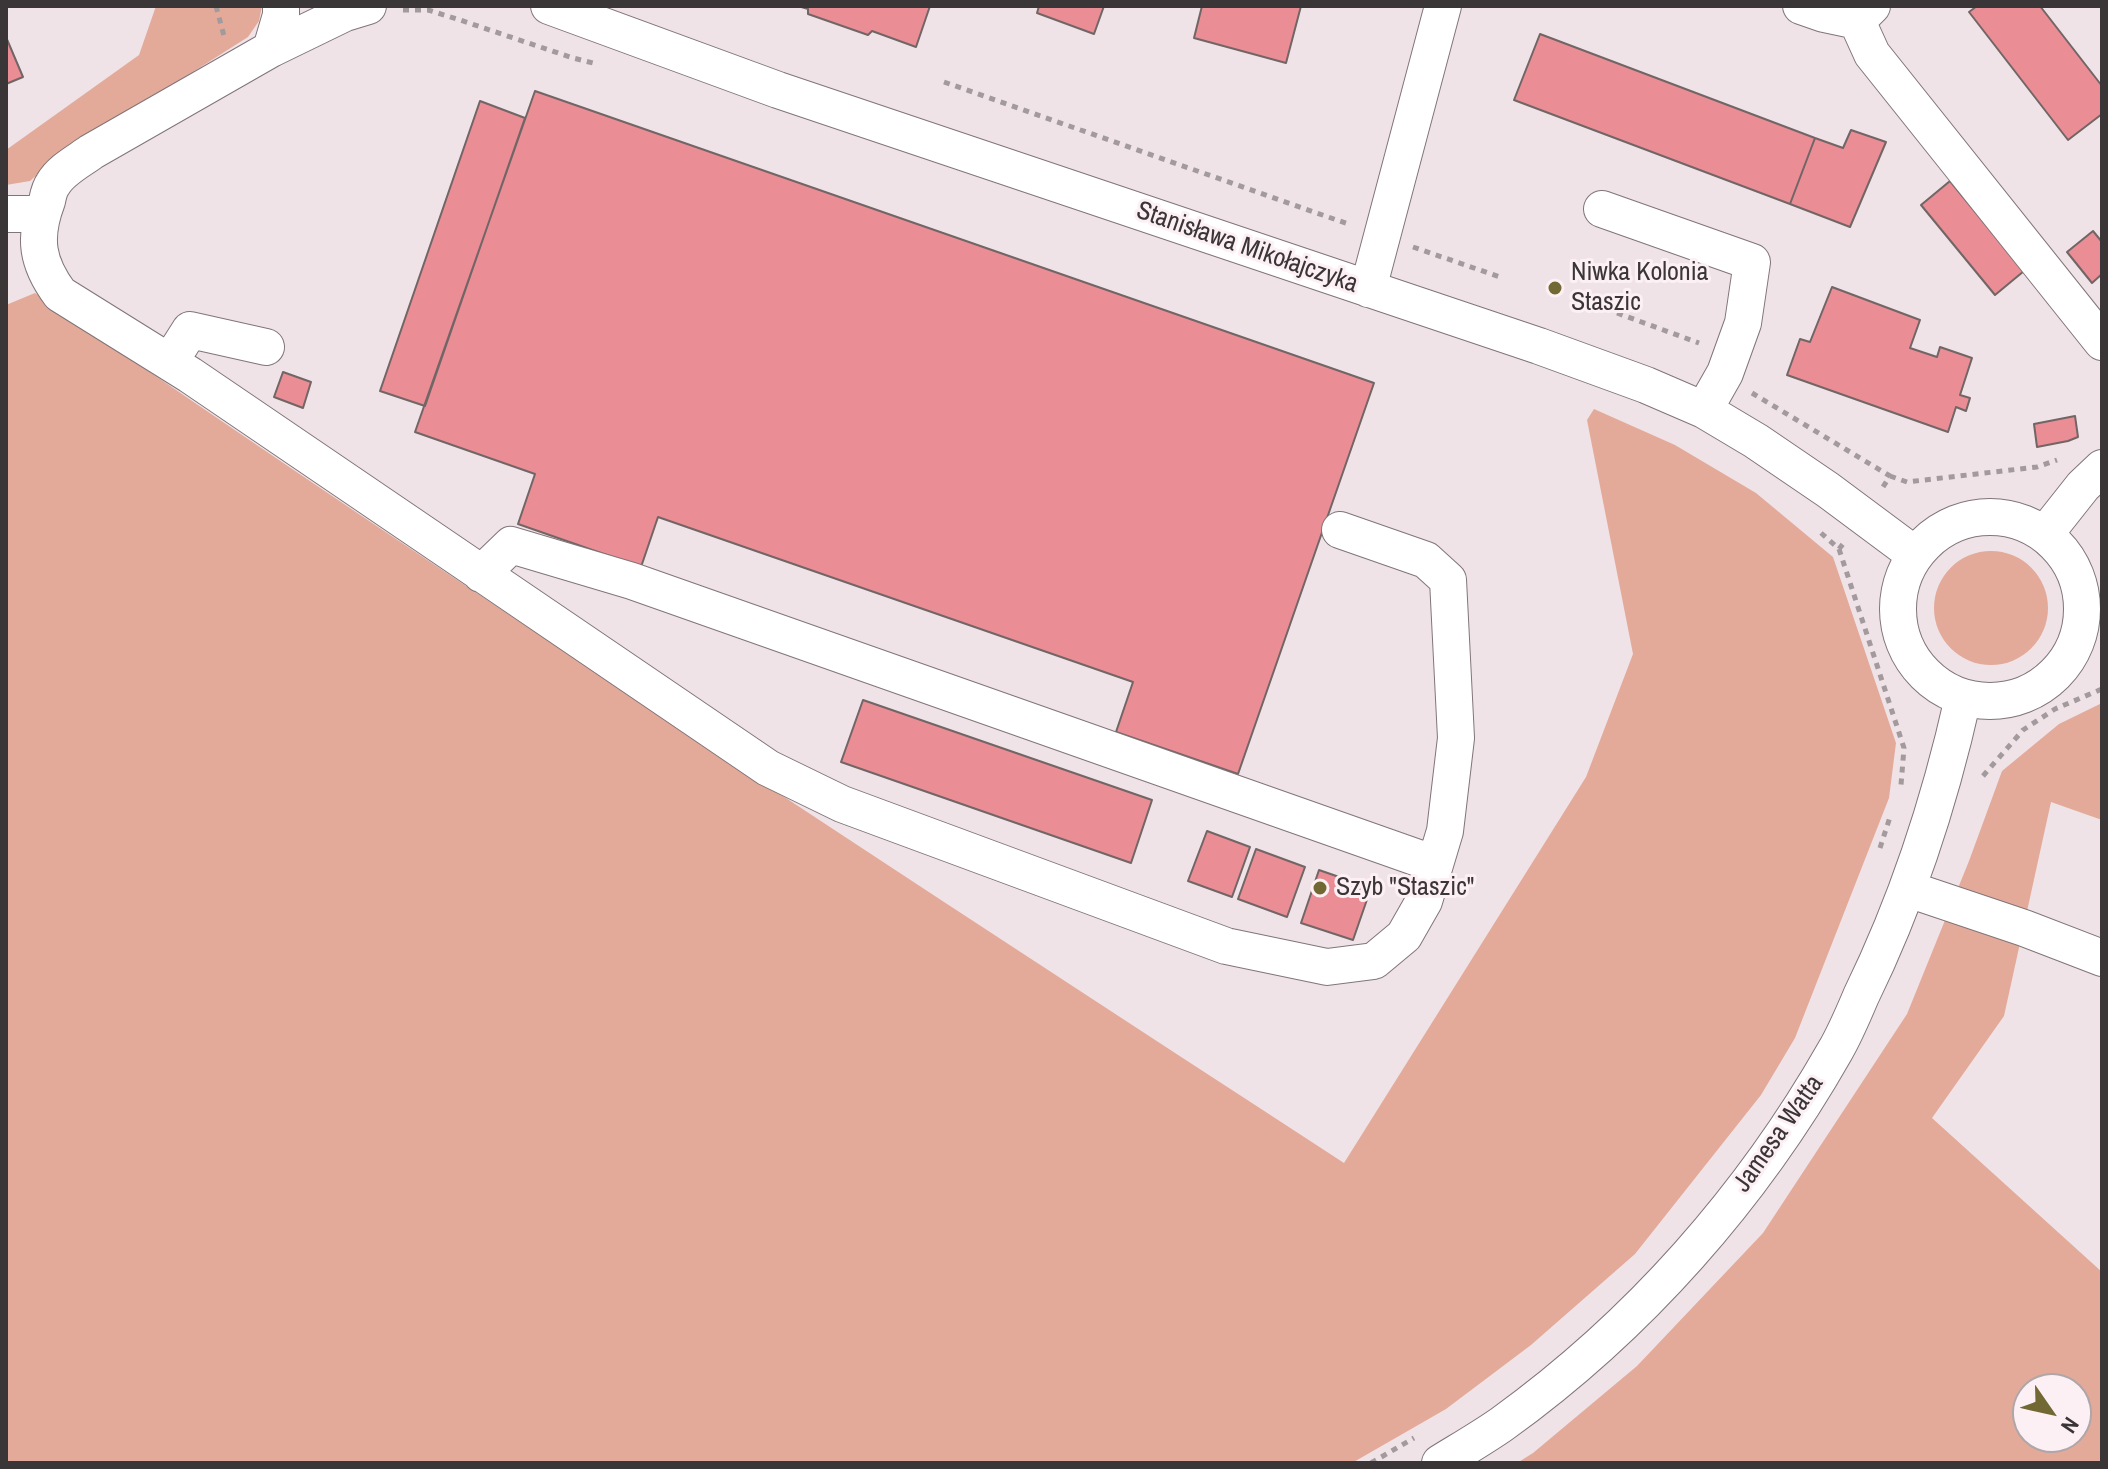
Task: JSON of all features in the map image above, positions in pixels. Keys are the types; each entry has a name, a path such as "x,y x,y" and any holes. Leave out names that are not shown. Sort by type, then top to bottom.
{"street":[{"name":"Stanisława Mikołajczyka","path":"549,6 778,90 1539,346 1646,385 1704,410 1780,457 1914,554"},
{"path":"1368,289 1443,6"},
{"path":"1801,6 1824,14 1864,13 1872,54 2102,342"},
{"path":"354,8 219,77 81,159 53,183 42,214 38,241 48,278 60,294 168,361 768,768 842,804 1226,946 1327,967 1374,961 1404,936 1424,901 1445,831 1456,738 1448,580 1426,560 1340,530"},
{"path":"271,49 283,9"},
{"path":"1602,209 1752,262 1743,323 1725,373 1704,410"},
{"path":"6,214 42,214"},
{"path":"168,361 190,330 266,347"},
{"path":"2045,534 2092,477"},
{"path":"1991,515 2020,520 2045,534 2069,559 2092,628 2050,679 2024,696 1993,702 1963,698 1931,682 1908,655 1897,621 1899,586 1914,554 1935,533 1961,520 1991,515"},
{"path":"481,574 511,545 632,581 1435,864"},
{"name":"Jamesa Watta","path":"1431,1448 1501,1425 1581,1361 1661,1287 1718,1221 1778,1143 1836,1050 1879,960 1908,889 1963,698"},
{"path":"1908,889 2102,958"}],"path":[{"path":"944,82 1503,278"},
{"path":"1890,476 1907,482 2037,467 2061,459 2092,477"},
{"path":"1839,549 1904,748 1901,787"},
{"path":"1984,772 2023,730 2055,709 2102,689"},
{"path":"1880,848 1893,811"},
{"path":"1371,1463 1431,1448"}],"shaded area":[{"path":"156,6 262,6 259,21 248,37 71,144 30,181 6,185 6,150 139,55"},
{"path":"35,293 523,624 1344,1163 1586,777 1633,654 1587,420 1594,409 1675,445 1756,493 1833,557 1896,743 1889,798 1795,1038 1761,1095 1635,1254 1531,1345 1446,1409 1352,1463 6,1463 6,305"},
{"path":"1991,551 2013,555 2032,567 2044,586 2048,608 2044,630 2032,649 2013,661 1991,665 1969,661 1950,649 1938,630 1934,608 1938,586 1950,567 1969,555"},
{"path":"2102,703 2102,820 2051,802 2004,1016 1932,1118 2102,1272 2102,1463 1517,1463 1637,1366 1763,1233 1907,1014 2002,771 2059,724"}],"building":[{"path":"798,6 930,6 916,47 872,31 868,35 808,14 808,9"},
{"path":"1039,6 1104,6 1094,34 1037,13"},
{"path":"1202,6 1301,6 1286,63 1194,38"},
{"path":"1977,6 2040,6 2102,86 2102,114 2068,140 1969,12"},
{"path":"1540,34 1815,138 1790,204 1514,100"},
{"path":"6,37 23,77 6,84"},
{"path":"535,91 1374,383 1238,774 1116,732 1133,682 658,517 641,567 518,524 535,474 415,432"},
{"path":"480,101 525,118 425,406 380,391"},
{"path":"1851,130 1886,142 1850,227 1790,204 1815,138 1843,148"},
{"path":"1950,181 2024,271 1995,295 1921,205"},
{"path":"2093,231 2102,242 2102,274 2092,283 2067,252"},
{"path":"1832,287 1920,320 1910,348 1937,357 1940,347 1972,358 1960,395 1970,398 1966,411 1956,407 1948,432 1787,375 1800,339 1810,342"},
{"path":"283,372 311,382 303,408 274,397"},
{"path":"2075,416 2078,437 2037,447 2034,424"},
{"path":"863,700 1152,800 1131,863 841,762"},
{"path":"1207,831 1250,847 1232,897 1188,881"},
{"path":"1256,849 1305,867 1287,917 1238,899"},
{"path":"1319,870 1371,888 1353,940 1301,923"}],"place":[{"name":"Niwka Kolonia Staszic","path":"1555,288"},
{"name":"Szyb \"Staszic\"","path":"1320,888"}]}
